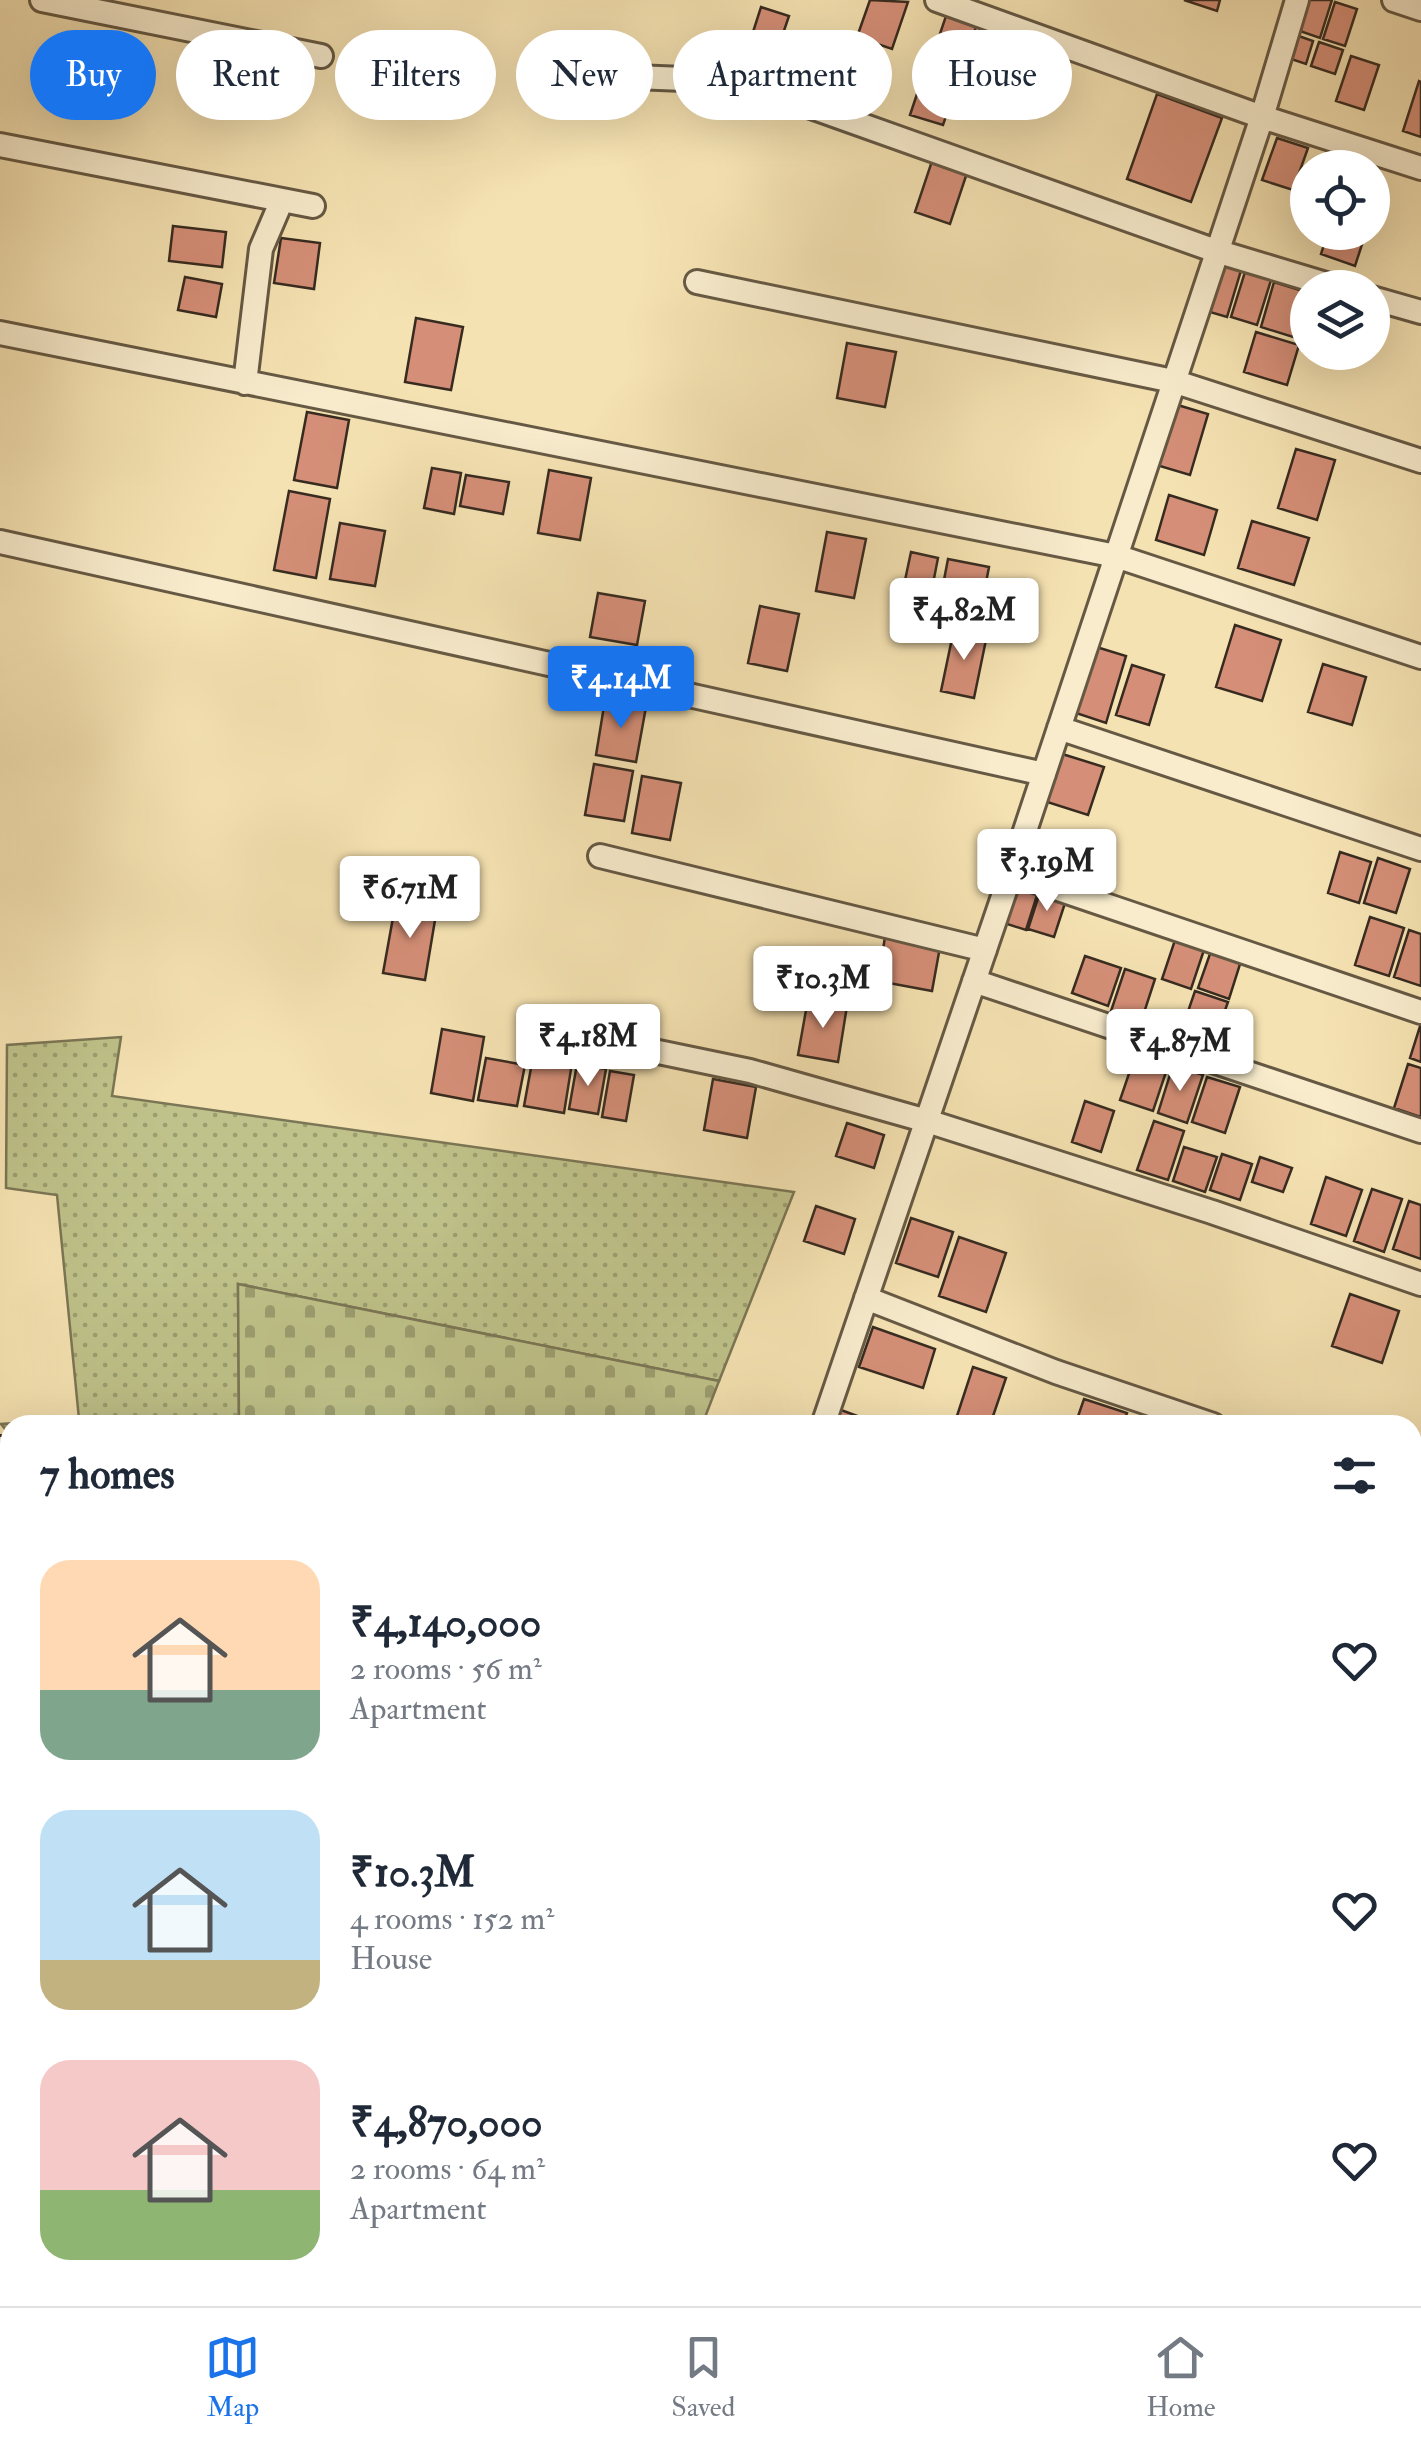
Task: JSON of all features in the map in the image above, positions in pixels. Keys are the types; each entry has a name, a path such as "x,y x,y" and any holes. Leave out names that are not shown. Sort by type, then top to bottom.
{"street":[{"path":"42,0 321,56"},
{"path":"937,0 1262,117 1421,168"},
{"path":"826,1415 1012,873 1262,117 1297,0"},
{"path":"1394,0 1421,9"},
{"path":"653,78 709,80 786,98 1216,251 1290,273"},
{"path":"0,145 313,206"},
{"path":"245,382 262,248 282,200"},
{"path":"697,282 1173,381 1421,461"},
{"path":"1390,303 1421,312"},
{"path":"0,333 1116,556 1421,656"},
{"path":"0,542 1044,774"},
{"path":"1059,728 1421,849"},
{"path":"600,856 985,950"},
{"path":"1012,873 1421,1012"},
{"path":"974,981 1421,1132"},
{"path":"533,1026 750,1071 927,1121 1421,1284"},
{"path":"866,1298 1056,1372 1184,1415"}],"green space":[{"path":"121,1037 112,1096 794,1192 719,1381 238,1284 239,1415 79,1415 57,1195 6,1188 7,1045"},
{"path":"238,1284 719,1381 706,1415 239,1415"}],"building":[{"path":"870,0 908,2 892,49 892,30 859,30"},
{"path":"1184,0 1220,0 1217,11"},
{"path":"1303,0 1332,0 1320,38 1294,29"},
{"path":"1335,2 1357,9 1345,46 1323,39"},
{"path":"761,7 789,16 784,30 754,30"},
{"path":"946,16 976,27 975,30 941,30"},
{"path":"1293,34 1313,41 1306,64 1285,57"},
{"path":"1319,42 1343,50 1335,74 1311,66"},
{"path":"1351,56 1379,65 1364,110 1336,101"},
{"path":"1421,82 1421,137 1403,131"},
{"path":"1157,94 1222,118 1191,202 1127,179"},
{"path":"1277,138 1308,148 1290,150 1290,189 1262,180"},
{"path":"932,161 967,173 950,224 915,212"},
{"path":"173,226 226,232 222,267 169,261"},
{"path":"281,238 320,243 314,289 274,283"},
{"path":"1322,250 1360,250 1355,266 1321,254"},
{"path":"1218,260 1242,267 1227,317 1203,310"},
{"path":"1245,272 1271,280 1257,325 1231,317"},
{"path":"185,277 222,284 216,317 178,310"},
{"path":"1274,282 1290,287 1290,336 1261,327"},
{"path":"416,318 463,327 451,390 405,382"},
{"path":"1256,332 1290,342 1292,370 1287,385 1244,372"},
{"path":"847,343 896,352 885,407 837,398"},
{"path":"1171,403 1208,414 1190,475 1153,464"},
{"path":"307,412 349,420 337,488 294,480"},
{"path":"1296,449 1335,460 1317,520 1278,508"},
{"path":"432,468 461,473 454,514 424,508"},
{"path":"549,470 591,478 580,540 538,533"},
{"path":"466,475 509,482 503,514 460,506"},
{"path":"289,491 330,499 316,578 274,570"},
{"path":"1169,495 1217,510 1204,555 1156,540"},
{"path":"1252,521 1309,538 1294,585 1238,568"},
{"path":"340,523 385,531 375,586 330,579"},
{"path":"827,532 866,539 854,598 816,591"},
{"path":"911,552 938,558 929,604 901,599"},
{"path":"948,559 989,567 980,614 939,606"},
{"path":"598,593 645,601 637,645 590,637"},
{"path":"760,606 799,614 787,671 748,663"},
{"path":"1235,625 1281,640 1262,701 1216,687"},
{"path":"954,629 987,635 974,698 941,691"},
{"path":"1090,645 1126,656 1106,723 1070,711"},
{"path":"1323,664 1366,677 1352,725 1308,712"},
{"path":"1132,665 1164,675 1149,725 1116,715"},
{"path":"605,700 646,707 636,762 596,755"},
{"path":"1059,753 1104,767 1088,815 1044,801"},
{"path":"594,764 633,771 624,821 585,815"},
{"path":"642,776 681,783 670,840 632,833"},
{"path":"1340,852 1371,862 1359,903 1328,893"},
{"path":"1378,858 1410,869 1396,913 1364,903"},
{"path":"1014,881 1039,889 1026,930 1001,922"},
{"path":"1040,892 1066,900 1054,937 1028,929"},
{"path":"396,901 437,908 425,980 383,973"},
{"path":"1370,917 1404,928 1389,976 1355,965"},
{"path":"1409,930 1421,934 1421,986 1394,977"},
{"path":"885,937 940,947 932,991 878,981"},
{"path":"1175,940 1204,950 1191,989 1162,979"},
{"path":"1211,951 1241,961 1229,999 1198,988"},
{"path":"1085,956 1121,968 1108,1006 1072,993"},
{"path":"1125,969 1155,979 1141,1022 1111,1011"},
{"path":"1195,991 1228,1002 1212,1046 1180,1035"},
{"path":"808,999 847,1006 838,1062 798,1055"},
{"path":"1421,1023 1421,1062 1410,1058"},
{"path":"442,1029 484,1037 473,1101 431,1093"},
{"path":"1136,1053 1169,1063 1153,1111 1120,1100"},
{"path":"533,1057 572,1063 564,1113 524,1106"},
{"path":"486,1058 525,1065 517,1106 478,1100"},
{"path":"577,1064 606,1069 598,1114 569,1109"},
{"path":"1408,1064 1421,1068 1421,1117 1394,1108"},
{"path":"1173,1065 1203,1075 1187,1123 1158,1113"},
{"path":"610,1071 634,1075 626,1121 602,1117"},
{"path":"1207,1077 1240,1087 1225,1133 1192,1122"},
{"path":"713,1079 756,1087 747,1138 704,1130"},
{"path":"1085,1101 1114,1111 1101,1152 1072,1142"},
{"path":"1154,1121 1184,1131 1168,1180 1137,1170"},
{"path":"847,1123 884,1135 874,1168 836,1156"},
{"path":"1184,1147 1217,1157 1205,1192 1173,1181"},
{"path":"1222,1154 1252,1164 1240,1200 1210,1190"},
{"path":"1260,1157 1292,1168 1283,1192 1252,1182"},
{"path":"1326,1177 1362,1190 1346,1236 1311,1224"},
{"path":"1372,1189 1402,1199 1384,1252 1354,1241"},
{"path":"1409,1201 1421,1205 1421,1259 1393,1249"},
{"path":"816,1206 855,1219 844,1254 804,1241"},
{"path":"911,1218 953,1232 938,1277 896,1263"},
{"path":"959,1237 1006,1253 986,1312 939,1296"},
{"path":"1350,1294 1399,1311 1382,1363 1332,1346"},
{"path":"873,1327 935,1349 923,1388 859,1367"},
{"path":"973,1367 1006,1378 993,1415 957,1415"},
{"path":"1084,1399 1127,1413 1126,1415 1078,1415"}]}
